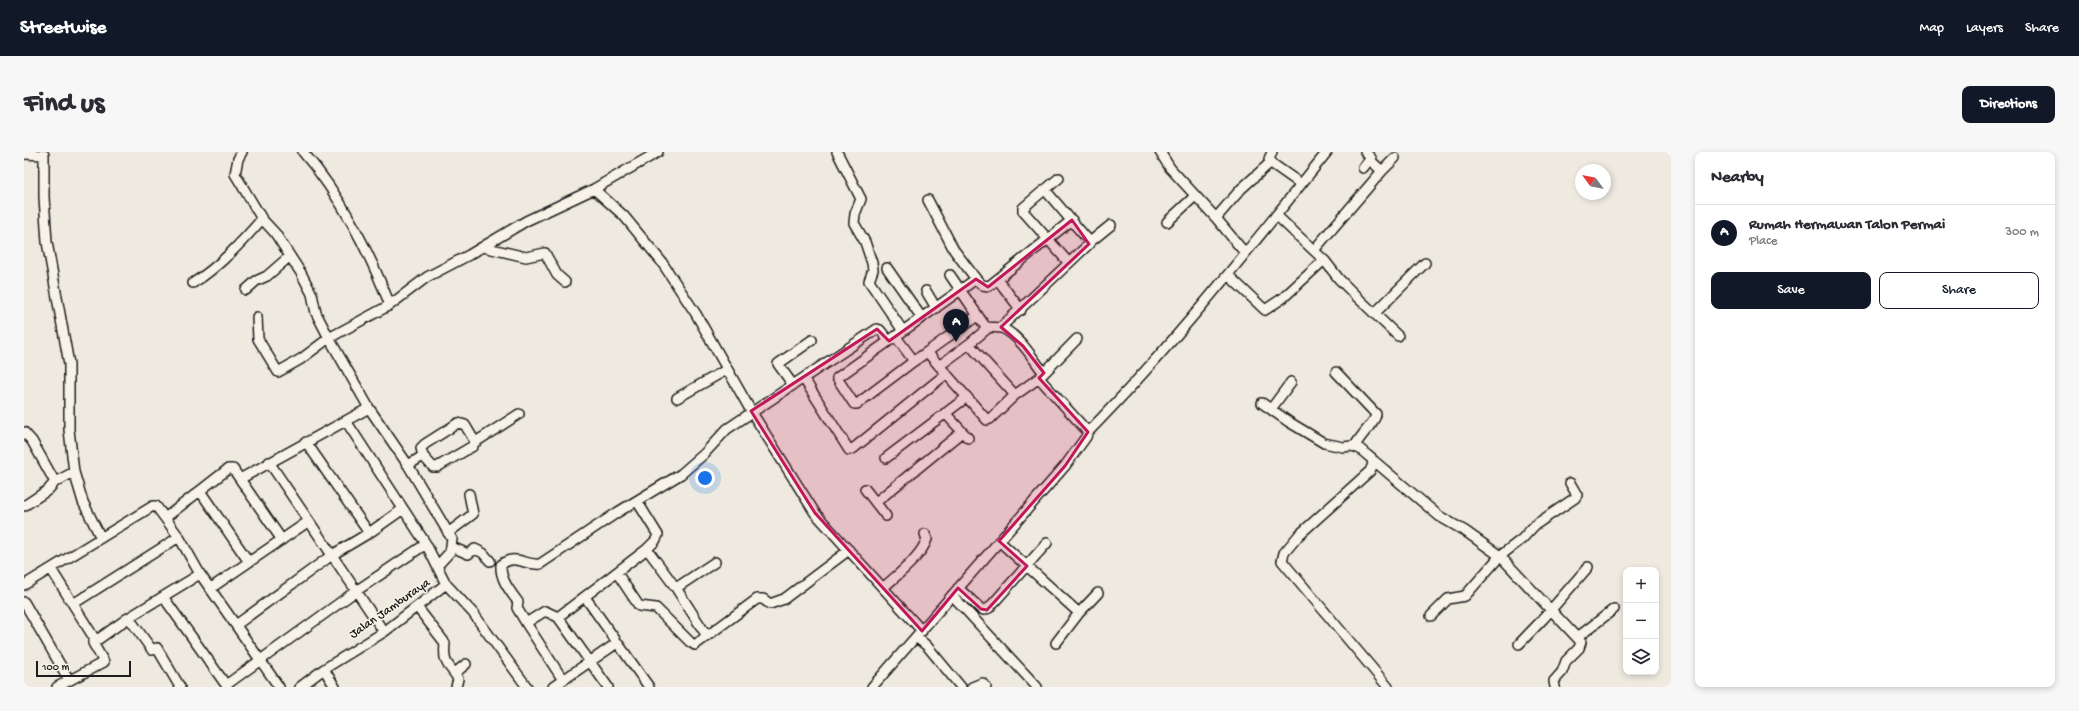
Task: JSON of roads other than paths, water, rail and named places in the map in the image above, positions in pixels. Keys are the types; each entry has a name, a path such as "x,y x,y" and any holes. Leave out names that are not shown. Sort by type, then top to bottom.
{"street":[{"path":"242,152 238,159 235,174 262,219 275,233 290,256 312,294 316,313 369,408 408,465 452,539 452,547 438,566"},
{"path":"303,152 324,176 348,214 373,262 390,305"},
{"path":"257,317 258,339 278,372 301,359 329,338 390,305 427,277 526,221 594,189 658,152"},
{"path":"837,152 861,199 855,214 854,223 865,242 872,263 873,270 870,281 903,331"},
{"path":"1160,152 1170,168 1216,218 1245,253"},
{"path":"1272,152 1269,156 1271,162 1301,184"},
{"path":"872,687 1065,466 1088,432 1179,332 1228,275 1327,152"},
{"path":"24,154 46,154 44,197 47,242 69,364 69,430 74,472 83,502 101,538"},
{"path":"1363,168 1367,156 1382,171"},
{"path":"1314,250 1394,158"},
{"path":"1216,218 1241,189 1271,162"},
{"path":"1059,178 1023,210 1069,263"},
{"path":"594,189 624,216 661,261 696,314 718,350 726,370 815,513 883,588 927,646 961,687"},
{"path":"1045,190 1090,242"},
{"path":"1166,222 1195,196"},
{"path":"928,200 954,250 976,279 986,286 998,280 1072,220"},
{"path":"1276,215 1314,250 1339,279 1398,336"},
{"path":"193,283 223,259 262,219"},
{"path":"1000,328 1021,310 1090,242 1110,225"},
{"path":"482,247 526,257 545,253 557,275 565,282"},
{"path":"246,290 256,281 267,276 290,256"},
{"path":"1228,275 1265,310 1283,298 1324,260"},
{"path":"1374,314 1425,263"},
{"path":"887,268 922,318"},
{"path":"950,275 977,316 988,328"},
{"path":"976,279 837,378 854,404 857,404 977,316"},
{"path":"998,280 1021,310"},
{"path":"926,291 936,308"},
{"path":"939,366 988,328 1000,328 1013,336 1088,432"},
{"path":"563,680 517,608 518,602 507,586 501,571 501,565 508,559 534,565 540,564 680,474 704,454 727,429 751,411 804,379 876,329 893,339 914,362"},
{"path":"927,352 988,420 1015,395 1042,375 1076,339"},
{"path":"793,385 778,364 812,340"},
{"path":"969,344 1015,395"},
{"path":"677,398 726,370"},
{"path":"1336,372 1376,414 1376,418 1364,431 1355,446"},
{"path":"804,379 849,450 854,448 946,374"},
{"path":"1271,409 1291,382"},
{"path":"886,458 967,397"},
{"path":"1262,403 1324,443 1342,447 1355,446 1371,457 1439,516 1465,531 1500,556 1578,637 1581,645 1566,661 1562,672 1553,683 1555,687"},
{"path":"240,479 268,462 369,408"},
{"path":"876,502 965,435 945,413"},
{"path":"474,443 465,425 458,423 425,444 422,448 423,456 432,467 437,467 474,443 518,414"},
{"path":"346,421 426,544 446,584"},
{"path":"24,432 36,447 55,482"},
{"path":"306,442 369,533"},
{"path":"408,465 423,456"},
{"path":"1371,457 1373,464 1370,471 1299,535 1284,553 1282,561 1388,687"},
{"path":"268,462 384,632"},
{"path":"165,518 231,468 235,470 282,540"},
{"path":"24,506 48,490 55,482 74,472"},
{"path":"1431,616 1448,599 1465,596 1500,556 1522,539 1535,525 1576,497 1570,483"},
{"path":"865,489 886,516"},
{"path":"200,492 249,562"},
{"path":"448,533 473,514 469,494"},
{"path":"558,617 617,573 655,541 658,535 637,501"},
{"path":"24,585 153,506 156,506 179,537 200,574 279,687"},
{"path":"236,625 332,555 369,533 403,509"},
{"path":"211,588 309,521"},
{"path":"883,588 911,562 926,543 927,539 925,534"},
{"path":"73,604 179,537"},
{"path":"999,541 1079,613"},
{"path":"955,592 981,609 987,610 1047,543"},
{"path":"164,598 226,685 356,591 426,544"},
{"path":"452,547 468,554 475,549 482,553 490,561"},
{"path":"647,549 676,588 707,636"},
{"path":"617,573 639,606 656,608 690,642 698,644 757,599 763,599 770,604 784,599 849,550"},
{"path":"676,588 715,562"},
{"path":"1519,644 1552,609 1588,567"},
{"path":"51,569 96,641"},
{"path":"57,687 104,662 93,645 96,641 129,618 164,598 200,574"},
{"name":"Jalan Jamburaya","path":"300,687 324,669 384,632 446,584 473,614 527,687"},
{"path":"955,592 1037,687"},
{"path":"1056,643 1079,613 1098,593"},
{"path":"585,597 649,687"},
{"path":"24,602 69,680"},
{"path":"415,608 445,645 446,664 458,679 457,687"},
{"path":"1578,637 1614,609"},
{"path":"526,623 545,611 558,617 608,687"},
{"path":"129,618 152,650 157,648 180,687"},
{"path":"553,687 617,643"},
{"path":"454,673 466,664"},
{"path":"324,669 335,687"},
{"path":"972,687 982,683 986,687"}],"place":[{"name":"Rumah Hermawan Talon Permai","path":"956,342"}]}
